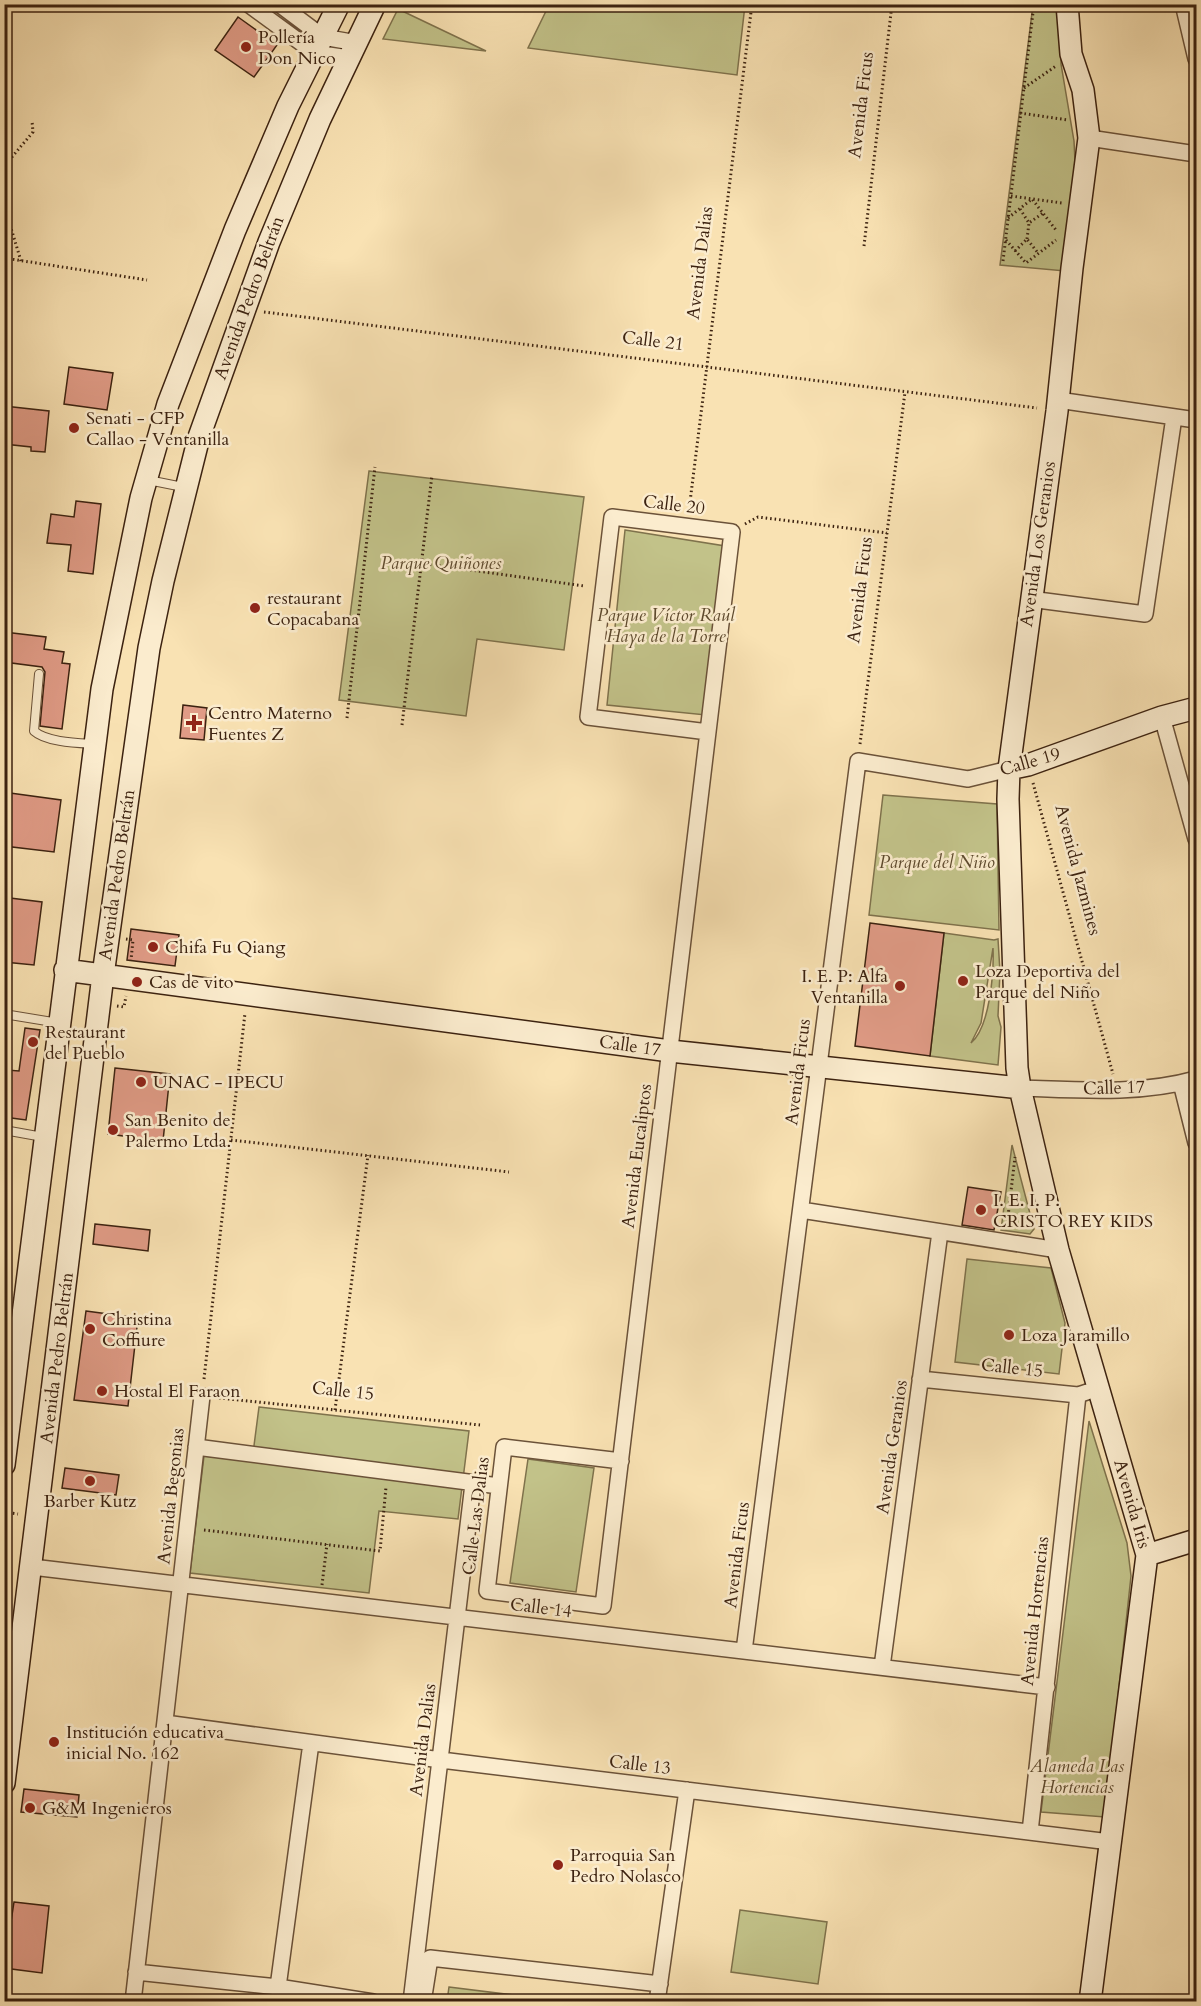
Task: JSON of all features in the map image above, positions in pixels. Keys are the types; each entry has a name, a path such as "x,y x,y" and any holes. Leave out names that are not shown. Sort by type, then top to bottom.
{"main road":[{"name":"Avenida Pedro Beltrán","path":"4,1465 102,689 145,480 168,404 235,230 288,106 339,4"},
{"name":"Avenida Pedro Beltrán","path":"4,1783 103,975 149,648 162,581 206,415 244,310 295,176 375,4"},
{"name":"Avenida Los Geranios","path":"1020,1088 1016,1056 1008,799 1018,767 1030,599 1057,406 1072,268 1083,90 1071,54 1067,4"},
{"name":"Calle 19","path":"1018,767 1162,717 1197,708"},
{"name":"Calle 17","path":"65,970 670,1051 1020,1088"},
{"name":"Avenida Iris","path":"1020,1088 1058,1250 1147,1555 1090,2001"},
{"path":"1147,1555 1197,1540"}],"street":[{"path":"248,4 319,45 353,51"},
{"path":"279,4 319,45"},
{"path":"1183,4 1197,59"},
{"path":"1080,134 1197,154"},
{"path":"1057,406 1197,420"},
{"path":"1030,599 1145,615 1174,417"},
{"name":"Calle 20","path":"708,732 588,717 612,517 732,532"},
{"name":"Avenida Eucaliptos","path":"603,1606 732,532"},
{"path":"1162,717 1197,839"},
{"name":"Calle 19","path":"858,761 968,779 1018,767"},
{"name":"Avenida Ficus","path":"744,1651 858,761"},
{"name":"Calle 17","path":"1020,1088 1116,1091 1197,1079"},
{"path":"1181,1083 1197,1143"},
{"path":"801,1210 1058,1250"},
{"name":"Avenida Geranios","path":"882,1667 940,1232"},
{"name":"Calle 15","path":"920,1379 1078,1395 1098,1388"},
{"name":"Avenida Hortencias","path":"1030,1832 1078,1395"},
{"name":"Avenida Begonias","path":"133,2001 202,1396"},
{"path":"196,1447 499,1486"},
{"name":"Calle Las Dalias","path":"488,1591 504,1447 621,1461"},
{"name":"Avenida Dalias","path":"411,2001 473,1484"},
{"name":"Calle 14","path":"32,1567 1047,1687"},
{"name":"Calle 14","path":"488,1591 603,1606"},
{"name":"Calle 13","path":"165,1723 441,1760 1110,1842"},
{"path":"278,1987 311,1743"},
{"path":"657,2001 687,1790"},
{"path":"423,2001 430,1958 660,1984"},
{"path":"136,1971 278,1987 319,1997 373,2001"}],"lane":[{"path":"145,480 185,488"},
{"path":"39,674 34,731 44,737 95,745"},
{"path":"4,1014 59,1023"},
{"path":"4,1130 45,1137"}],"path":[{"name":"Avenida Dalias","path":"686,526 752,4"},
{"name":"Avenida Ficus","path":"864,246 892,4"},
{"path":"1004,261 1034,4"},
{"path":"1023,89 1058,65 1060,76"},
{"path":"1067,109 1069,120 1080,134"},
{"path":"1020,113 1069,120"},
{"path":"21,261 7,215 6,164 33,132 32,121"},
{"path":"1011,196 1063,203 1061,213"},
{"path":"1008,218 1032,199"},
{"path":"1032,199 1058,232"},
{"path":"1015,251 1027,239 1029,223 1020,209"},
{"path":"1029,223 1043,213"},
{"path":"1056,248 1060,223"},
{"path":"1006,239 1026,263 1057,239"},
{"path":"1027,239 1038,254"},
{"path":"4,258 147,280"},
{"name":"Calle 21","path":"244,310 905,392 1057,406"},
{"name":"Avenida Ficus","path":"858,761 905,392"},
{"path":"347,718 375,467"},
{"path":"402,725 432,475"},
{"path":"732,532 758,517 887,533"},
{"path":"421,563 584,586"},
{"name":"Avenida Jazmines","path":"1018,767 1050,839 1116,1091"},
{"path":"202,1396 248,994"},
{"path":"231,1140 509,1172"},
{"path":"1005,1242 1016,1153"},
{"path":"335,1410 368,1155"},
{"name":"Calle 15","path":"202,1396 480,1425"},
{"path":"187,1528 380,1551 387,1472"},
{"path":"320,1601 327,1544"}],"green space":[{"path":"549,5 745,5 737,75 528,48"},
{"path":"1033,5 1060,5 1061,64 1074,141 1075,161 1065,271 1000,265"},
{"path":"398,9 486,51 383,39"},
{"name":"Parque Quiñones","path":"369,471 584,497 564,650 477,639 466,716 339,700"},
{"name":"Parque Víctor Raúl Haya de la Torre","path":"625,530 725,546 706,715 607,705"},
{"name":"Parque del Niño","path":"883,795 997,804 999,930 869,915"},
{"name":"Loza Deportiva del Parque del Niño","path":"944,933 998,939 1000,972 998,1016 1001,1027 998,1065 930,1056","holes":["993,948 987,1012 983,1025 971,1043 981,1023"]},
{"path":"1012,1145 1034,1229 1030,1234 1001,1230"},
{"path":"967,1259 1051,1268 1065,1323 1059,1374 955,1362"},
{"path":"259,1407 469,1431 458,1519 379,1511 369,1593 190,1573 204,1456 252,1461"},
{"name":"Alameda Las Hortencias","path":"1089,1421 1127,1543 1131,1576 1105,1817 1041,1812"},
{"path":"528,1459 594,1468 576,1592 510,1583"},
{"path":"740,1910 827,1922 818,1984 731,1972"},
{"path":"449,1987 561,2001 447,2001"}],"building":[{"name":"Pollería Don Nico","path":"238,17 277,45 254,77 215,50"},
{"path":"69,367 113,373 107,410 64,404"},
{"path":"4,406 49,411 45,452 31,451 31,447 4,444"},
{"path":"76,501 101,504 93,574 68,571 71,545 47,543 51,514 74,517"},
{"path":"4,632 46,637 44,649 64,652 62,663 70,664 62,729 40,726 45,672 42,667 4,662"},
{"name":"Centro Materno Fuentes Z","path":"183,705 207,708 204,740 180,738"},
{"path":"10,793 61,800 54,852 4,846"},
{"path":"10,898 42,902 34,965 4,962 4,939"},
{"name":"I. E. P: Alfa Ventanilla","path":"870,923 944,933 930,1056 855,1046"},
{"name":"Chifa Fu Qiang","path":"131,929 179,935 175,966 127,960"},
{"path":"25,1028 40,1030 26,1120 4,1117 7,1070 19,1071"},
{"path":"115,1068 170,1074 163,1141 108,1134"},
{"name":"I. E. I. P. CRISTO REY KIDS","path":"968,1187 1001,1192 994,1230 962,1225"},
{"path":"95,1224 150,1230 148,1251 93,1244"},
{"path":"86,1311 138,1318 128,1406 74,1400"},
{"name":"Barber Kutz","path":"65,1468 119,1475 116,1495 62,1488"},
{"path":"24,1789 79,1795 77,1817 21,1812"},
{"path":"14,1902 49,1906 42,1973 4,1968"}],"place":[{"name":"Pollería Don Nico","path":"246,47"},
{"name":"Senati - CFP Callao - Ventanilla","path":"74,428"},
{"name":"restaurant Copacabana","path":"255,608"},
{"name":"Centro Materno Fuentes Z","path":"194,723"},
{"name":"Chifa Fu Qiang","path":"153,947"},
{"name":"Loza Deportiva del Parque del Niño","path":"963,981"},
{"name":"Cas de vito","path":"137,982"},
{"name":"I. E. P: Alfa Ventanilla","path":"900,986"},
{"name":"Restaurant del Pueblo","path":"33,1042"},
{"name":"UNAC - IPECU","path":"141,1082"},
{"name":"San Benito de Palermo Ltda.","path":"113,1130"},
{"name":"I. E. I. P. CRISTO REY KIDS","path":"981,1210"},
{"name":"Christina Coffiure","path":"90,1329"},
{"name":"Loza Jaramillo","path":"1009,1335"},
{"name":"Hostal El Faraon","path":"102,1391"},
{"name":"Barber Kutz","path":"90,1481"},
{"name":"Institución educativa inicial No. 162","path":"54,1742"},
{"name":"G&M Ingenieros","path":"30,1808"},
{"name":"Parroquia San Pedro Nolasco","path":"558,1865"}]}
